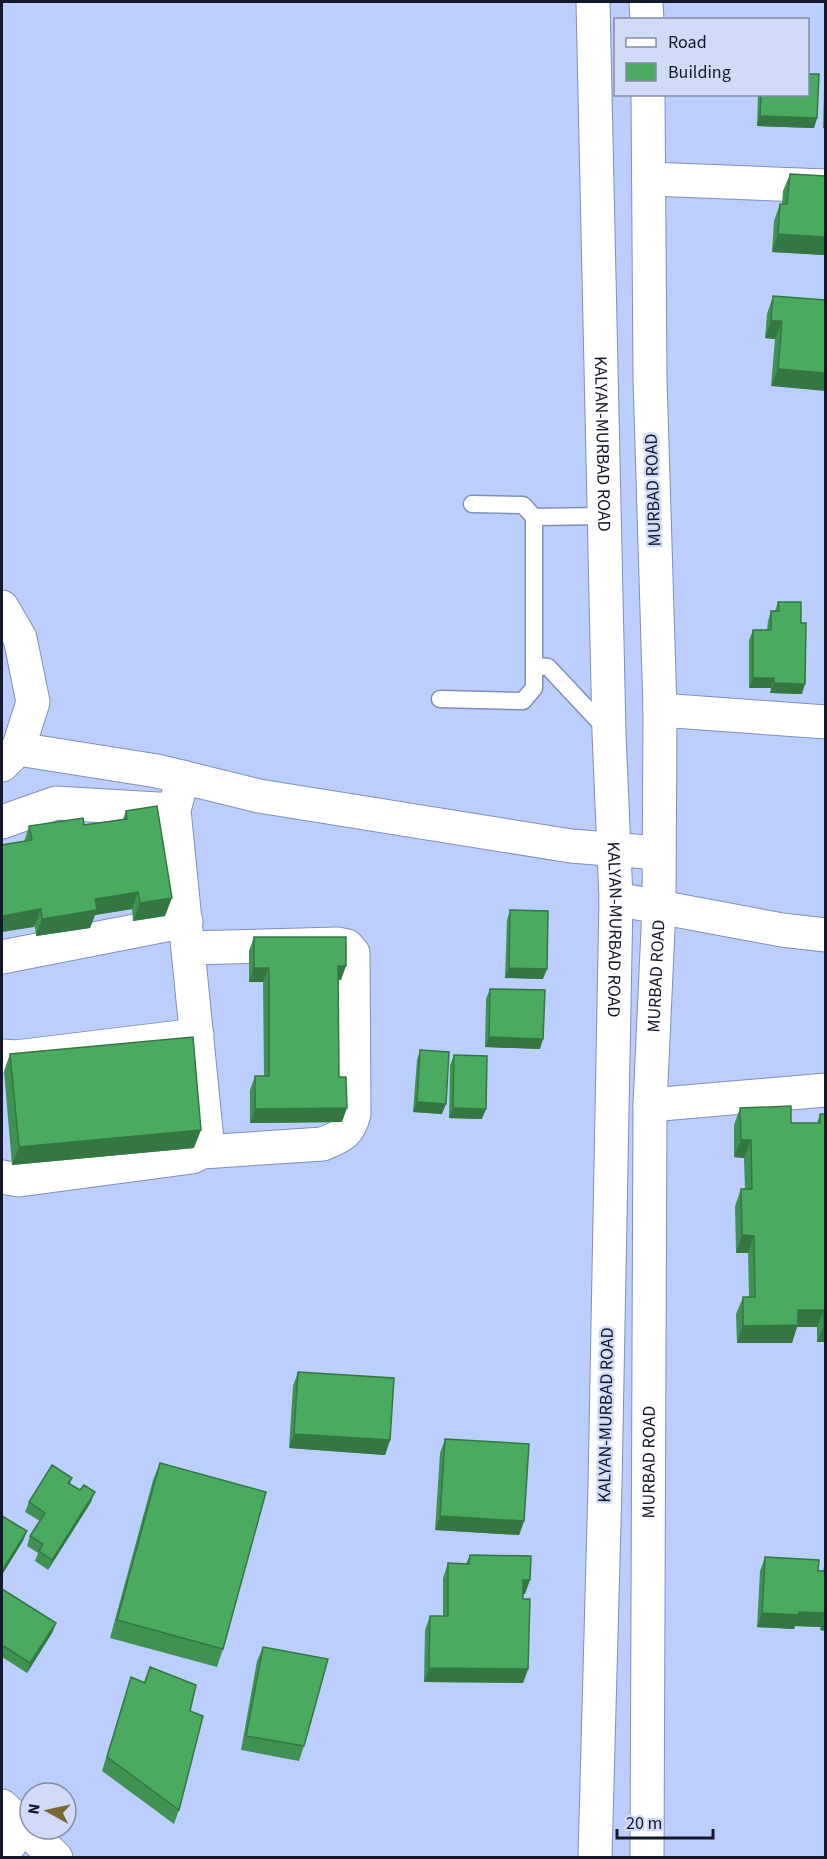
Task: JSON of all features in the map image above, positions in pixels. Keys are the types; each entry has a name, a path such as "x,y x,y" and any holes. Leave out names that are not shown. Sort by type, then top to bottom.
{"main road":[{"name":"KALYAN-MURBAD ROAD","path":"593,2 609,733 616,899 605,1485 595,1857"},
{"path":"646,2 647,18"},
{"name":"MURBAD ROAD","path":"646,1857 651,1105 659,907 660,710 650,378 648,96"},
{"path":"650,179 825,186"},
{"path":"602,378 650,378"},
{"path":"2,607 20,638 33,702 10,757 157,771 259,796 571,846 659,853"},
{"path":"660,710 825,722"},
{"path":"183,777 174,810 207,1140 202,1152"},
{"path":"2,822 56,803 174,810"},
{"path":"616,899 825,935"},
{"path":"2,957 187,934 347,946 353,953 354,1114 350,1128 339,1137 323,1144 202,1152 192,1157 19,1180 2,1177"},
{"path":"2,1056 16,1057 197,1035"},
{"path":"651,1105 825,1090"},
{"path":"605,1485 649,1484"},
{"path":"2,1855 12,1816 56,1857"}],"lane":[{"path":"440,699 524,701 534,688 534,517 523,506 472,504"},
{"path":"534,517 605,516"},
{"path":"535,666 548,667 609,733"}],"building":[{"path":"809,74 819,74 817,118 760,116 761,96 809,96"},
{"path":"790,174 825,176 825,237 778,234 780,204 787,204"},
{"path":"773,296 825,300 825,373 778,369 782,321 771,321"},
{"path":"778,602 801,602 801,623 806,623 805,684 774,683 774,678 753,678 753,630 771,630 771,611 779,611"},
{"path":"157,806 172,898 140,903 138,892 95,899 97,910 42,919 41,909 2,916 2,845 32,840 29,826 83,818 84,825 127,819 126,811"},
{"path":"510,910 548,911 547,969 509,968"},
{"path":"254,937 346,937 346,966 338,966 339,1077 346,1077 347,1108 255,1109 255,1076 269,1076 269,968 254,968"},
{"path":"490,989 545,990 543,1039 489,1037"},
{"path":"193,1037 201,1130 19,1147 10,1054"},
{"path":"420,1050 449,1052 446,1104 417,1102"},
{"path":"454,1055 487,1056 486,1109 453,1108"},
{"path":"791,1106 791,1123 820,1123 820,1114 825,1114 825,1325 824,1310 798,1310 798,1325 743,1326 743,1297 755,1297 754,1236 742,1235 741,1189 752,1189 751,1140 741,1140 740,1108"},
{"path":"298,1372 394,1378 390,1440 294,1434"},
{"path":"445,1439 529,1444 524,1521 440,1516"},
{"path":"160,1463 266,1492 223,1649 117,1620"},
{"path":"52,1465 72,1478 68,1483 80,1490 84,1485 95,1492 52,1560 39,1551 43,1544 30,1536 45,1513 29,1502"},
{"path":"2,1516 27,1531 2,1571"},
{"path":"470,1555 531,1556 530,1580 523,1580 523,1599 530,1599 528,1669 429,1668 430,1616 448,1616 448,1563 469,1564"},
{"path":"765,1557 819,1560 818,1571 825,1571 825,1613 799,1612 799,1615 762,1613"},
{"path":"2,1589 56,1623 30,1663 2,1645"},
{"path":"263,1647 328,1659 304,1746 246,1736"},
{"path":"150,1667 196,1685 190,1711 203,1716 179,1810 107,1757 131,1677 145,1683"}]}
